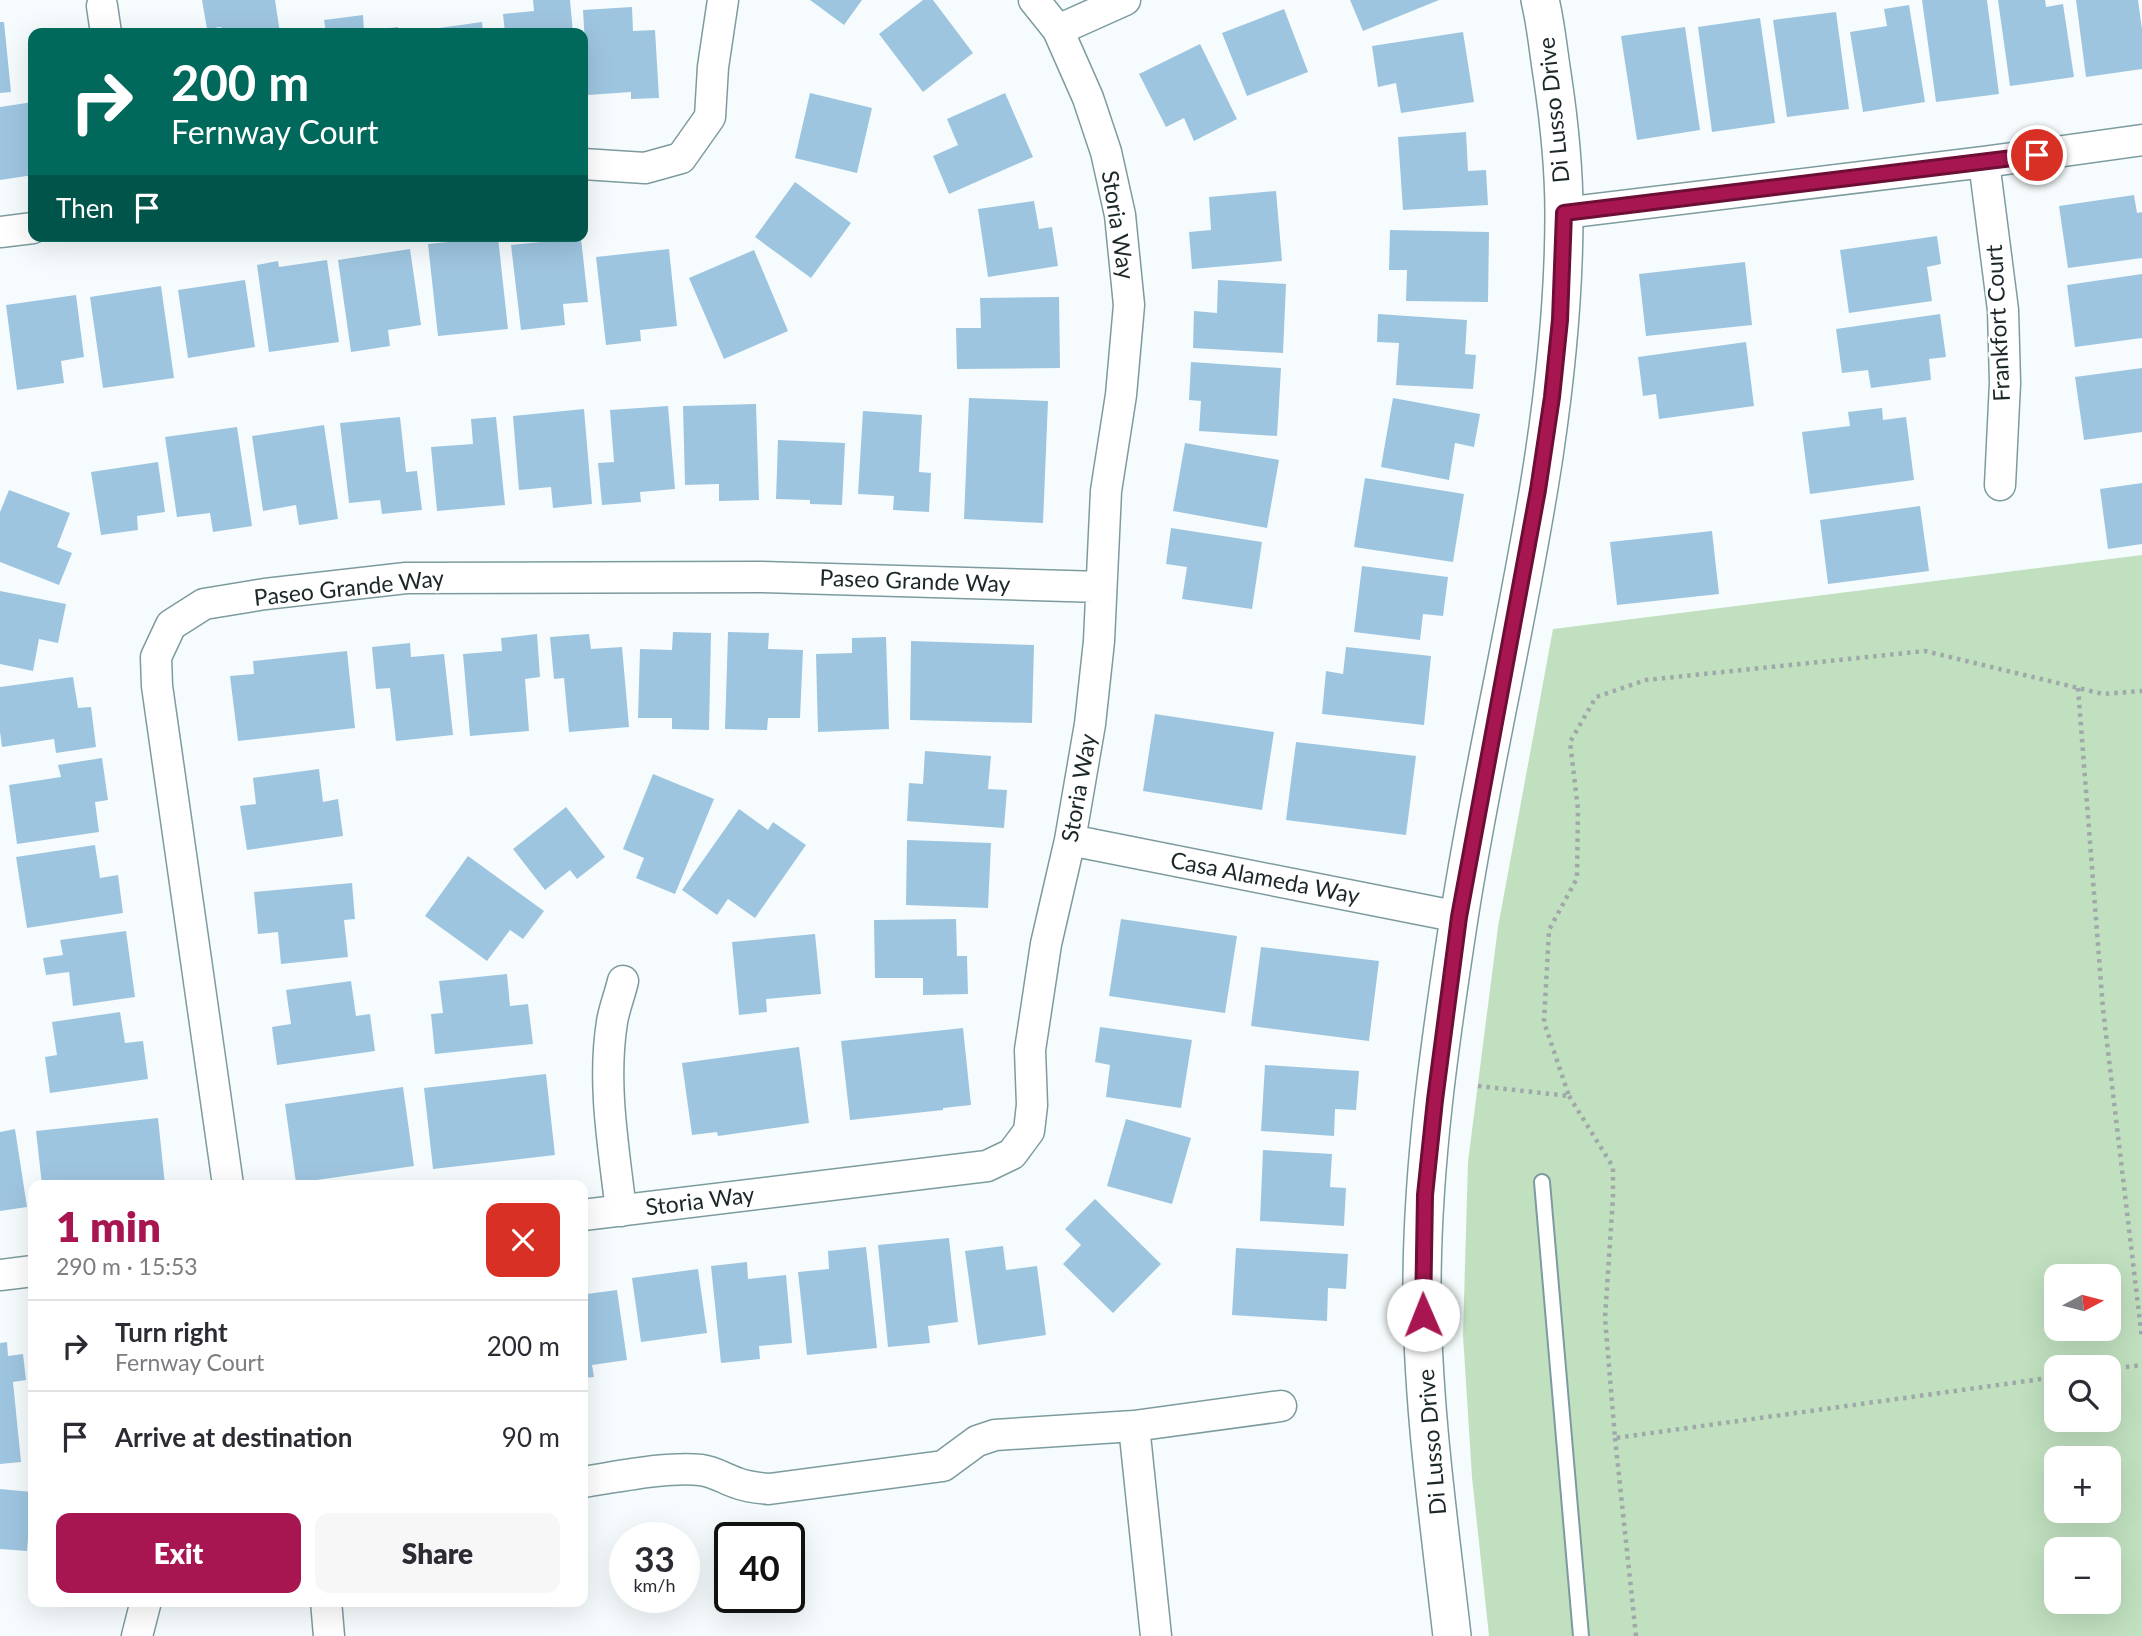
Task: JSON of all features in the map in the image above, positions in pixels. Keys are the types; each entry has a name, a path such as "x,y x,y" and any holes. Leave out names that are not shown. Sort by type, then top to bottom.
{"street":[{"path":"588,164 645,168 681,158 710,117 713,67 723,0"},
{"name":"Storia Way","path":"588,1214 987,1166 1012,1154 1029,1131 1032,1105 1030,1050 1046,944 1070,840 1090,724 1099,641 1106,491 1121,395 1129,304 1121,215 1106,152 1088,98 1058,30 1034,0"},
{"path":"1058,30 1125,0"},
{"name":"Di Lusso Drive","path":"1452,1636 1427,1413 1422,1290 1425,1195 1459,917 1538,490 1560,320 1564,213 1560,128 1540,0"},
{"path":"1564,213 2142,140"},
{"name":"Frankfort Court","path":"1984,162 2003,310 2005,383 2000,485"},
{"path":"0,232 28,229"},
{"name":"Paseo Grande Way","path":"227,1180 157,686 156,657 171,625 204,604 264,594 407,578 761,577 1101,587"},
{"name":"Casa Alameda Way","path":"1070,840 1459,917"},
{"path":"621,1211 609,1108 609,1064 612,1022 623,981"},
{"path":"0,1275 28,1272"},
{"path":"588,1481 678,1469 702,1470 749,1487 769,1489 943,1466 977,1441 995,1435 1134,1426 1282,1406"},
{"path":"1134,1426 1156,1636"},
{"path":"137,1636 144,1607"},
{"path":"327,1607 329,1636"}],"lane":[{"path":"1542,1182 1581,1636"}],"path":[{"path":"1636,1636 1605,1318 1613,1197 1612,1167 1569,1096 1544,1023 1549,930 1577,878 1578,809 1570,741 1595,697 1646,680 1925,650 2103,694 2142,691"},
{"path":"2078,688 2103,1010 2142,1339"},
{"path":"1478,1086 1569,1096"},
{"path":"2121,1368 2142,1365"},
{"path":"1615,1438 2044,1379"}],"green space":[{"path":"2142,555 2142,1636 1489,1636 1472,1477 1463,1335 1468,1162 1498,927 1553,629"}],"building":[{"path":"202,0 275,0 279,28 207,28"},
{"path":"533,0 570,0 573,28 504,28 503,14 534,11"},
{"path":"810,0 862,0 844,25"},
{"path":"923,0 933,0 973,53 923,92 879,34"},
{"path":"1350,0 1439,0 1363,31"},
{"path":"1922,0 1987,0 1999,94 1936,102"},
{"path":"1998,0 2045,0 2046,7 2063,4 2074,77 2010,86"},
{"path":"2076,0 2138,0 2142,29 2142,69 2086,77"},
{"path":"1909,5 1925,102 1863,112 1850,32 1887,26 1884,9"},
{"path":"632,7 633,31 655,30 659,98 631,99 631,92 588,95 588,28 584,28 583,10"},
{"path":"1284,9 1308,72 1247,96 1222,33"},
{"path":"1836,12 1849,109 1787,117 1773,20"},
{"path":"363,15 364,28 325,28 324,20"},
{"path":"1760,18 1775,123 1712,132 1698,27"},
{"path":"0,22 4,22 11,92 0,93"},
{"path":"482,22 483,28 439,28"},
{"path":"1685,27 1700,130 1637,140 1621,36"},
{"path":"1463,32 1474,102 1401,113 1396,83 1378,87 1372,46"},
{"path":"1200,44 1237,119 1194,141 1184,118 1166,127 1139,74"},
{"path":"810,93 872,108 857,173 795,158"},
{"path":"1005,93 1033,157 949,194 933,156 958,145 947,119"},
{"path":"28,103 28,176 0,180 0,107"},
{"path":"1466,132 1468,171 1486,170 1488,205 1403,210 1398,137"},
{"path":"795,182 851,223 811,278 755,237"},
{"path":"1276,191 1282,261 1192,269 1189,232 1211,230 1209,197"},
{"path":"2134,195 2137,213 2142,212 2142,258 2068,268 2059,206"},
{"path":"1034,201 1039,229 1052,227 1058,266 988,277 978,209"},
{"path":"1390,230 1489,232 1488,302 1406,301 1407,270 1389,270"},
{"path":"1937,236 1941,264 1927,267 1932,301 1849,313 1840,250"},
{"path":"499,242 508,329 438,336 428,244"},
{"path":"581,242 588,302 563,304 565,325 521,330 511,245"},
{"path":"410,249 421,325 388,330 390,346 351,352 338,260"},
{"path":"669,249 677,326 640,330 641,341 606,345 596,257"},
{"path":"754,250 788,331 724,359 689,278"},
{"path":"327,260 339,342 269,352 257,265 278,261 279,267"},
{"path":"1745,262 1752,325 1646,336 1639,274"},
{"path":"2142,274 2142,338 2075,347 2067,285"},
{"path":"245,280 255,347 188,358 178,290"},
{"path":"1218,280 1286,284 1283,353 1193,348 1194,311 1217,313"},
{"path":"161,286 174,378 103,388 90,297"},
{"path":"76,295 84,357 61,361 64,383 17,390 6,305"},
{"path":"1059,297 1060,368 957,369 956,328 981,328 980,298"},
{"path":"1378,314 1467,320 1465,354 1476,355 1473,389 1396,385 1399,343 1377,342"},
{"path":"1940,314 1946,357 1929,359 1931,380 1871,388 1868,370 1842,373 1836,329"},
{"path":"1746,342 1754,406 1659,419 1656,394 1643,396 1638,357"},
{"path":"1191,362 1281,368 1277,436 1199,431 1201,401 1189,400"},
{"path":"2142,368 2142,432 2084,440 2075,377"},
{"path":"969,398 1048,401 1043,523 964,519"},
{"path":"1393,398 1480,414 1474,447 1455,443 1449,480 1381,467"},
{"path":"756,404 759,500 719,501 719,484 685,485 683,406"},
{"path":"668,406 675,489 640,492 641,502 602,505 598,463 614,462 610,410"},
{"path":"1882,408 1883,420 1906,417 1914,480 1810,494 1802,432 1850,426 1848,412"},
{"path":"584,409 592,504 553,508 551,487 519,490 513,416"},
{"path":"863,411 922,415 919,472 931,473 929,512 893,510 894,496 858,494"},
{"path":"400,417 406,472 417,471 422,510 382,514 380,500 349,503 340,423"},
{"path":"496,417 505,505 437,511 431,447 473,444 471,419"},
{"path":"324,425 338,519 299,525 296,505 263,511 252,436"},
{"path":"237,427 252,526 213,532 210,513 177,517 165,437"},
{"path":"778,440 845,443 842,505 776,499"},
{"path":"1185,443 1279,460 1267,528 1173,511"},
{"path":"158,462 165,512 137,516 138,530 101,535 91,472"},
{"path":"1365,478 1464,494 1453,562 1354,547"},
{"path":"2142,483 2142,544 2108,549 2100,489"},
{"path":"9,490 70,513 57,547 72,553 59,585 0,562 0,512"},
{"path":"1920,506 1929,571 1828,584 1820,520"},
{"path":"1171,528 1262,542 1252,609 1182,599 1187,567 1166,564"},
{"path":"1712,531 1719,594 1617,605 1610,542"},
{"path":"1362,566 1448,577 1443,616 1423,614 1420,640 1354,632"},
{"path":"0,591 66,604 58,643 39,639 33,671 0,664"},
{"path":"673,632 711,633 709,730 672,729 672,718 638,718 640,649 672,650"},
{"path":"728,632 769,633 768,649 803,650 800,718 768,718 767,730 725,729"},
{"path":"537,634 540,677 525,679 529,731 470,736 463,654 502,651 501,638"},
{"path":"589,634 591,649 622,647 629,727 569,732 564,678 554,679 550,637"},
{"path":"886,637 889,729 818,732 816,654 852,653 852,638"},
{"path":"911,641 1034,645 1032,723 910,720"},
{"path":"410,643 411,657 444,654 453,735 396,741 390,688 376,689 372,647"},
{"path":"1346,647 1431,656 1424,725 1322,714 1326,671 1343,674"},
{"path":"347,651 355,728 238,741 230,676 254,674 253,661"},
{"path":"73,677 78,708 91,707 96,747 56,753 54,739 2,747 0,687"},
{"path":"1155,714 1274,732 1262,810 1143,791"},
{"path":"1296,742 1416,756 1406,835 1286,820"},
{"path":"925,751 991,756 988,789 1007,790 1004,828 907,821 909,783 923,784"},
{"path":"102,758 108,800 95,802 99,832 17,844 9,785 61,777 58,765"},
{"path":"319,769 323,802 338,799 343,836 247,850 240,806 256,804 253,778"},
{"path":"653,774 714,799 675,894 636,878 644,858 623,849"},
{"path":"566,807 605,857 577,879 570,870 545,890 513,849"},
{"path":"739,809 768,830 773,822 806,845 755,918 728,899 717,915 682,890"},
{"path":"907,840 991,843 988,908 906,905"},
{"path":"95,845 100,878 118,875 123,913 27,928 16,857"},
{"path":"468,856 544,911 523,939 510,930 487,961 425,916"},
{"path":"352,883 355,919 344,920 348,957 281,964 278,932 258,934 254,892"},
{"path":"956,919 957,956 967,956 968,994 923,995 923,978 875,978 874,920"},
{"path":"1121,919 1237,936 1225,1013 1109,996"},
{"path":"126,931 135,997 73,1006 69,972 46,975 43,958 63,955 60,940"},
{"path":"815,934 821,994 766,999 767,1012 739,1015 732,942"},
{"path":"1261,947 1379,961 1369,1041 1251,1026"},
{"path":"507,974 510,1006 528,1004 533,1044 435,1054 431,1014 443,1013 439,981"},
{"path":"351,981 356,1016 370,1014 375,1051 277,1065 272,1027 291,1024 286,990"},
{"path":"120,1012 125,1043 143,1041 148,1079 50,1093 45,1057 57,1055 52,1022"},
{"path":"1100,1027 1192,1040 1181,1108 1106,1097 1110,1065 1095,1062"},
{"path":"963,1028 971,1105 850,1120 841,1041"},
{"path":"799,1047 809,1123 718,1136 717,1132 692,1135 682,1063"},
{"path":"1265,1065 1359,1071 1356,1110 1335,1109 1334,1136 1261,1131"},
{"path":"546,1074 555,1155 433,1169 424,1088"},
{"path":"403,1087 414,1166 317,1180 296,1180 285,1104"},
{"path":"158,1118 164,1180 41,1180 36,1131"},
{"path":"1126,1119 1191,1138 1172,1204 1107,1186"},
{"path":"15,1129 27,1207 0,1211 0,1132"},
{"path":"1263,1150 1332,1154 1330,1187 1346,1188 1344,1226 1260,1221"},
{"path":"1095,1199 1161,1264 1113,1313 1063,1264 1081,1245 1065,1229"},
{"path":"949,1238 958,1322 928,1326 930,1343 888,1347 878,1245"},
{"path":"1003,1246 1006,1270 1037,1266 1046,1335 978,1345 965,1251"},
{"path":"866,1247 877,1348 807,1355 798,1272 829,1269 828,1251"},
{"path":"1236,1248 1348,1254 1346,1289 1328,1288 1327,1321 1232,1315"},
{"path":"747,1262 748,1279 786,1275 792,1343 759,1346 760,1359 721,1363 711,1266"},
{"path":"698,1269 707,1333 641,1342 632,1278"},
{"path":"617,1290 627,1360 592,1365 594,1377 588,1378 588,1294"},
{"path":"7,1342 8,1356 23,1354 26,1380 13,1382 21,1462 0,1464 0,1343"},
{"path":"0,1489 28,1492 27,1551 0,1549"}],"route":[{"path":"1423,1315 1425,1195 1435,1100 1459,917 1538,490 1552,397 1560,320 1564,213 2037,155"}]}
